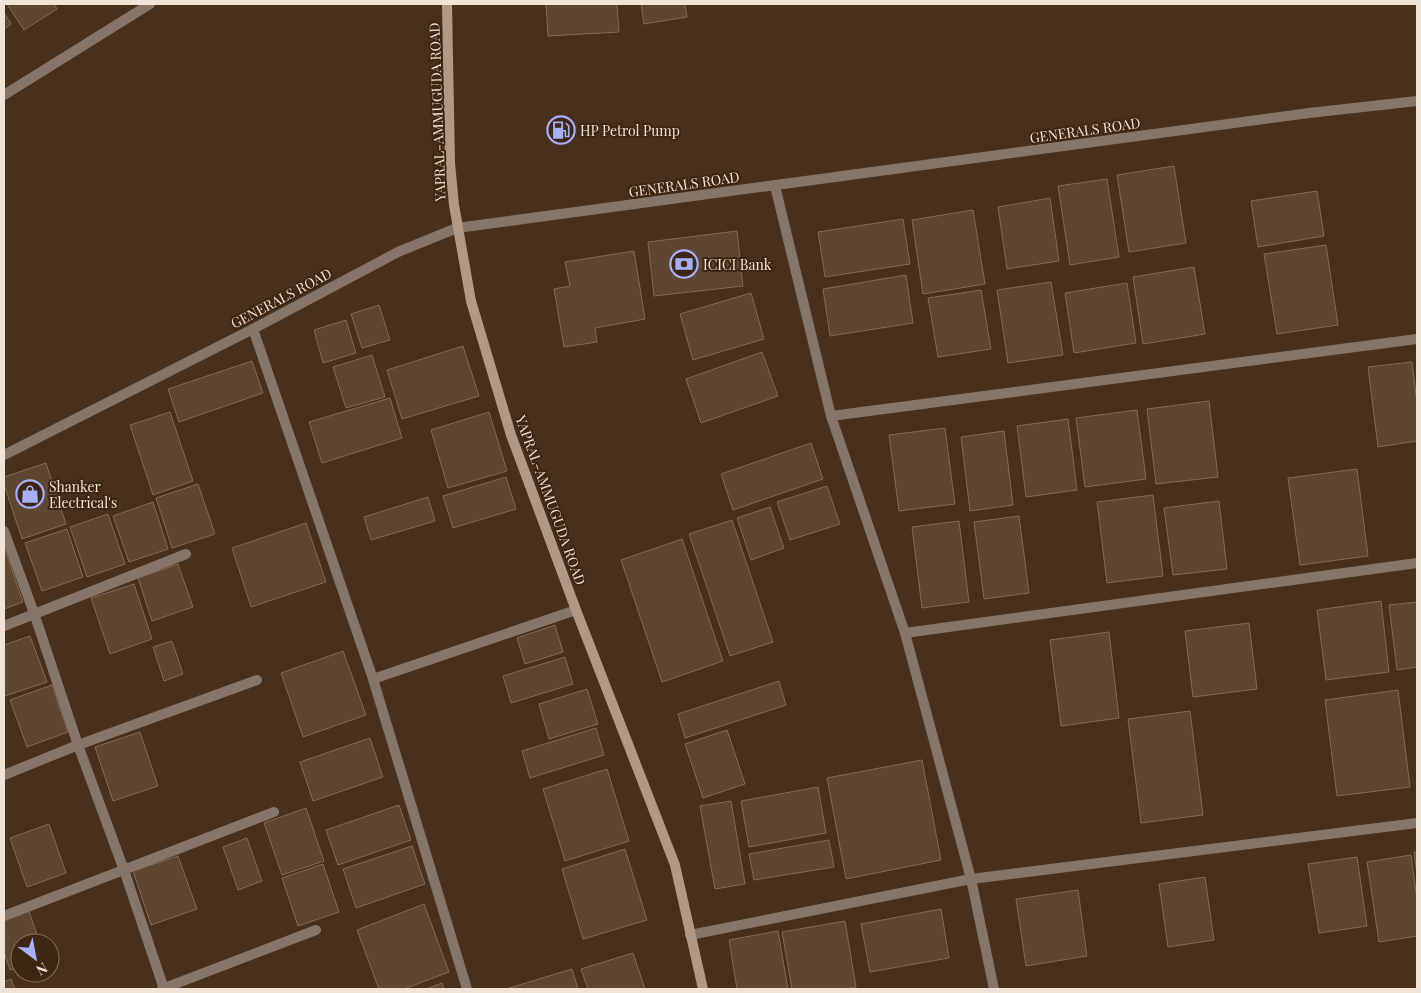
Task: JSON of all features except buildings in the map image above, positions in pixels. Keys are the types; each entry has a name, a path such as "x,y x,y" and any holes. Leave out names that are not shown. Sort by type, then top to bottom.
{"main road":[{"name":"YAPRAL-AMMUGUDA ROAD","path":"447,4 450,163 457,228 471,302 511,435 576,610 675,865 703,989"}],"street":[{"path":"4,95 150,4"},
{"name":"GENERALS ROAD","path":"4,455 253,329 398,252 457,228 1299,114 1417,101"},
{"path":"776,186 831,416 905,633 971,879 994,989"},
{"path":"253,329 373,679 467,989"},
{"path":"831,416 1417,339"},
{"path":"4,531 34,612 78,745 124,870 163,989 316,930"},
{"path":"4,626 34,612 186,554"},
{"path":"905,633 1417,563"},
{"path":"373,679 576,610"},
{"path":"4,775 78,745 257,680"},
{"path":"4,916 274,812"},
{"path":"690,935 971,879 1417,823"}],"place":[{"name":"HP Petrol Pump","path":"561,130"},
{"name":"ICICI Bank","path":"684,264"},
{"name":"Shanker Electrical's","path":"30,494"}]}
